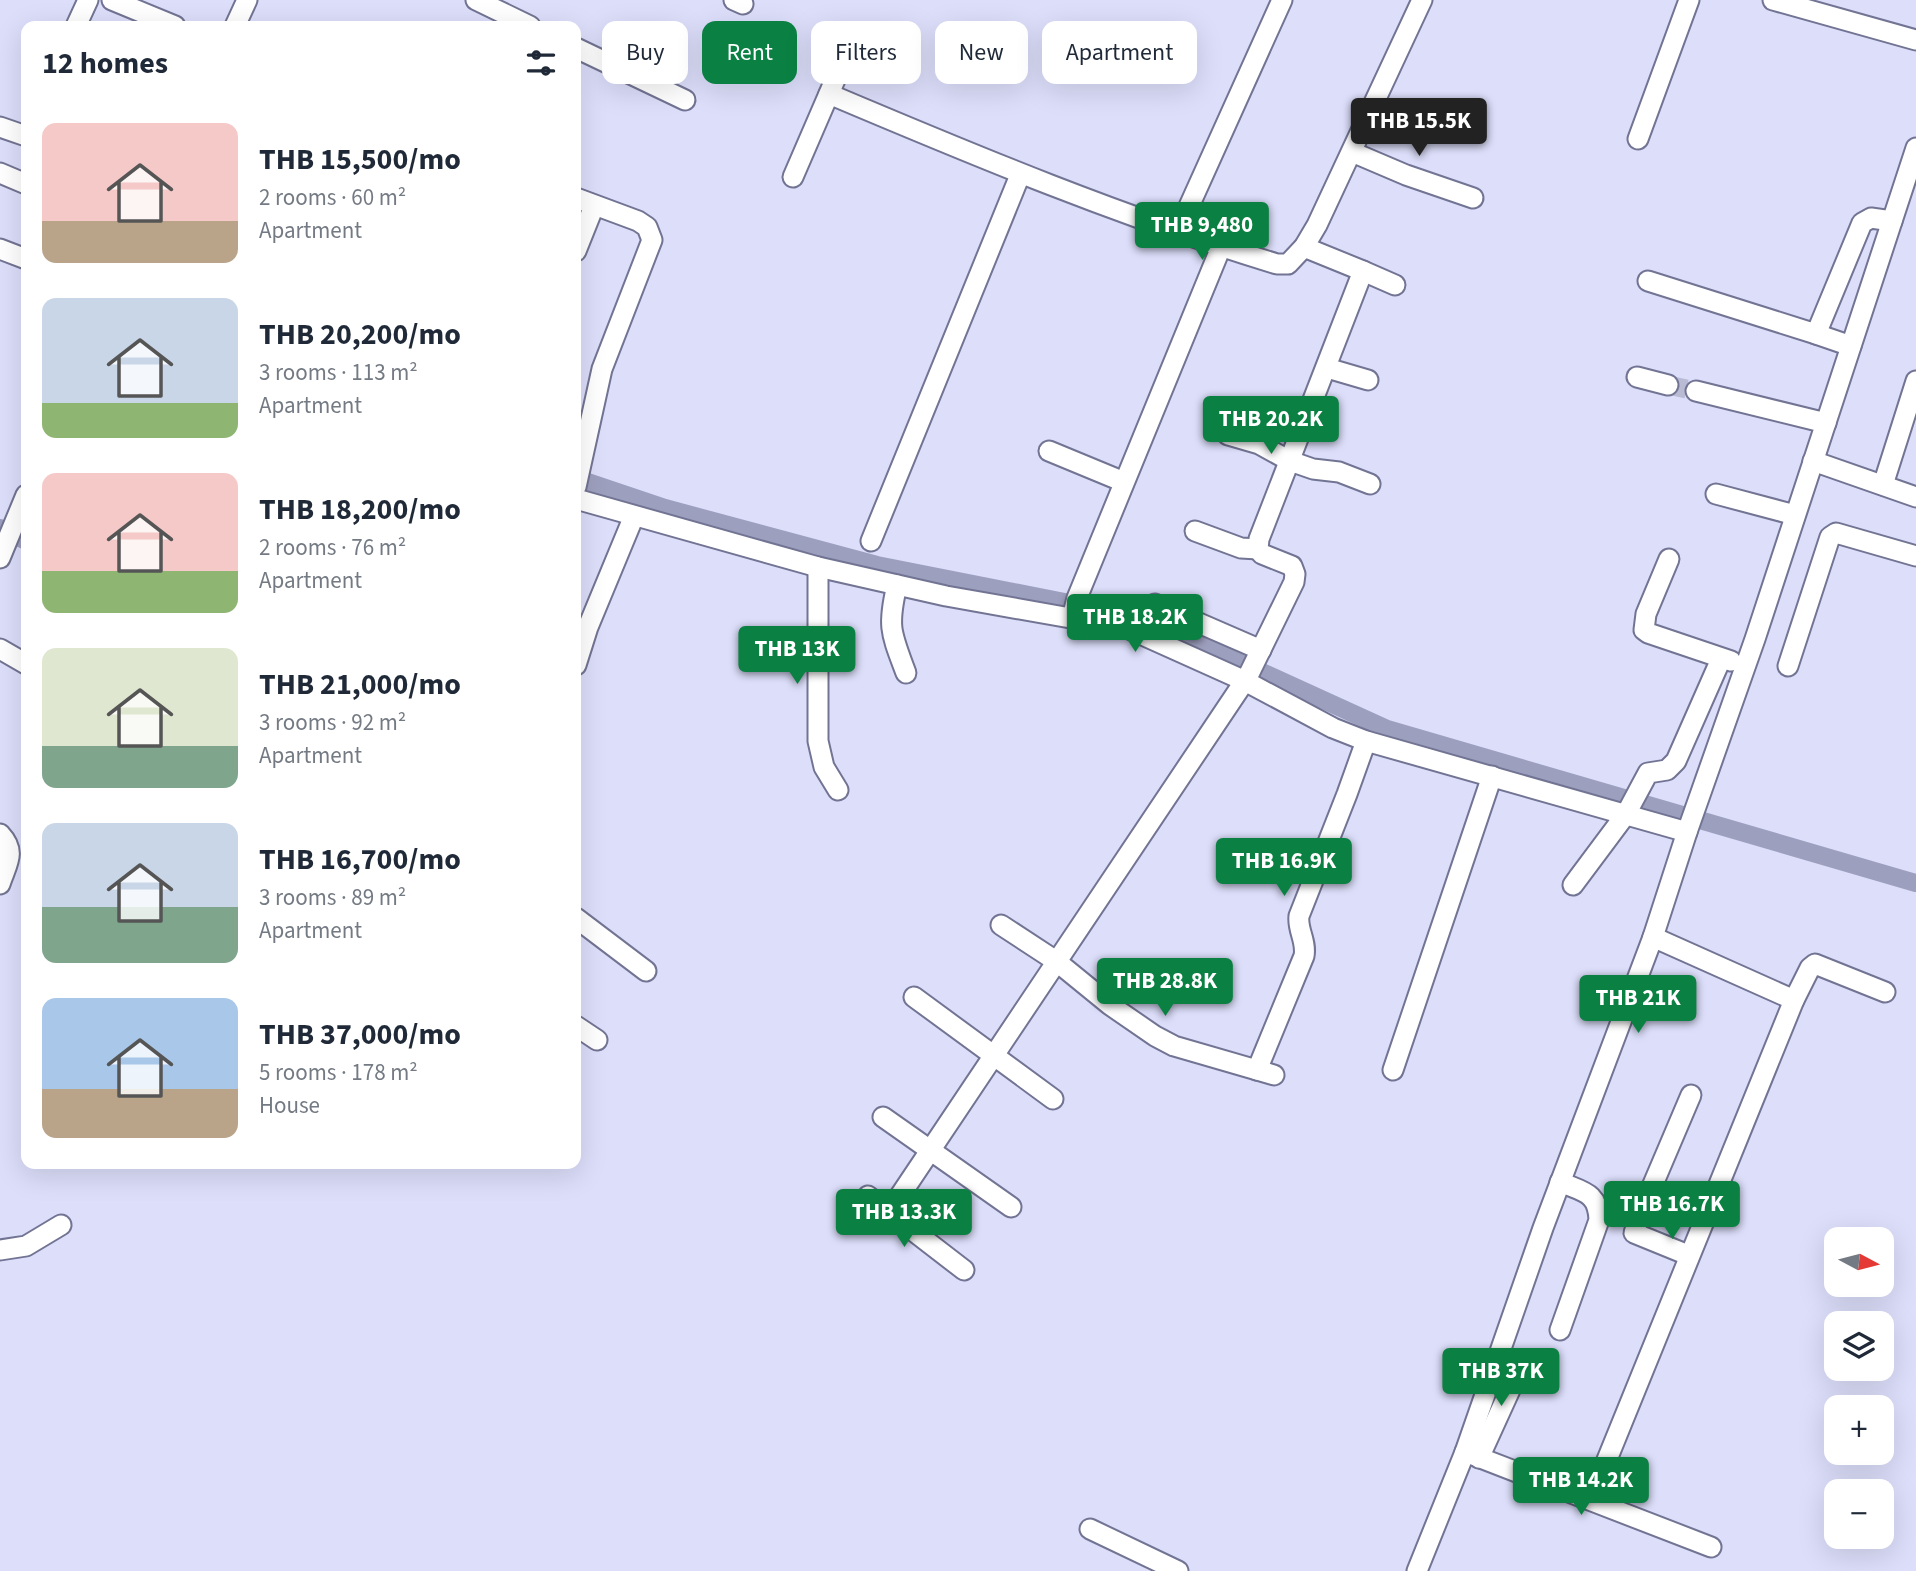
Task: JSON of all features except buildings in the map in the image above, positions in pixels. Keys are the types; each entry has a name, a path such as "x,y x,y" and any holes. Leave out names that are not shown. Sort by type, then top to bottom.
{"street":[{"path":"78,21 88,0"},
{"path":"112,0 163,21"},
{"path":"237,21 247,0"},
{"path":"476,0 520,21"},
{"path":"1177,233 1282,0"},
{"path":"829,94 1020,175 1177,233 1277,264 1288,264 1304,247 1352,152 1422,0"},
{"path":"1638,139 1689,0"},
{"path":"1773,0 1916,40"},
{"path":"581,50 685,100"},
{"path":"793,177 833,84"},
{"path":"0,127 21,134"},
{"path":"1472,1455 1560,1182 1653,937 1690,822 1746,665 1916,148"},
{"path":"1352,152 1406,175 1474,198"},
{"path":"0,173 21,182"},
{"path":"871,541 1020,175"},
{"path":"581,224 585,202 638,221 647,227 652,240 602,369 581,462"},
{"path":"1816,334 1863,223 1871,218 1892,221"},
{"path":"1074,610 1221,247"},
{"path":"1304,247 1395,285"},
{"path":"0,249 21,257"},
{"path":"889,1212 1252,667 1294,582 1295,574 1292,566 1262,554 1258,549 1259,538 1363,271"},
{"path":"1648,281 1851,346"},
{"path":"1327,368 1368,380"},
{"path":"1637,377 1668,385"},
{"path":"1883,485 1916,381"},
{"path":"1696,391 1826,423"},
{"path":"1228,435 1259,444 1290,461 1313,469 1339,472 1370,484"},
{"path":"1049,452 1124,482"},
{"path":"1813,461 1916,497"},
{"path":"1716,494 1796,515"},
{"path":"581,500 818,567 897,585 1074,610 1252,667"},
{"path":"10,530 21,506"},
{"path":"581,649 634,516"},
{"path":"1195,531 1241,548 1258,549"},
{"path":"1788,666 1830,537 1836,533 1916,556"},
{"path":"1669,559 1646,614 1644,630 1721,659 1746,665"},
{"path":"818,567 818,741 824,766 838,790"},
{"path":"897,585 890,621 906,673"},
{"path":"1155,604 1252,667 1333,727 1366,741 1492,776 1630,805 1690,822"},
{"path":"0,649 21,661"},
{"path":"1573,885 1630,805 1648,773 1667,770 1676,761 1721,659"},
{"path":"1001,925 1056,961 1155,1036 1174,1046 1266,1073 1304,956 1305,942 1299,927 1299,916 1348,794 1366,741"},
{"path":"1394,1070 1492,776"},
{"path":"0,834 9,844 10,855 0,884"},
{"path":"581,929 646,971"},
{"path":"1653,937 1794,1000"},
{"path":"1591,1499 1794,1000 1815,964 1885,992"},
{"path":"914,997 1053,1099"},
{"path":"581,1029 597,1040"},
{"path":"1688,1255 1634,1233 1634,1229 1691,1095"},
{"path":"883,1116 1012,1207"},
{"path":"1560,1182 1593,1197 1598,1207 1599,1220 1560,1331"},
{"path":"868,1196 964,1270"},
{"path":"0,1250 26,1246 61,1225"},
{"path":"1417,1571 1472,1455 1520,1368"},
{"path":"1472,1455 1711,1547"},
{"path":"1090,1529 1178,1571"}],"waterway":[{"path":"581,480 665,508 877,565 1150,621 1387,729 1916,883"},
{"path":"0,528 21,538"}],"tunnel":[{"path":"1668,385 1696,391"}]}
